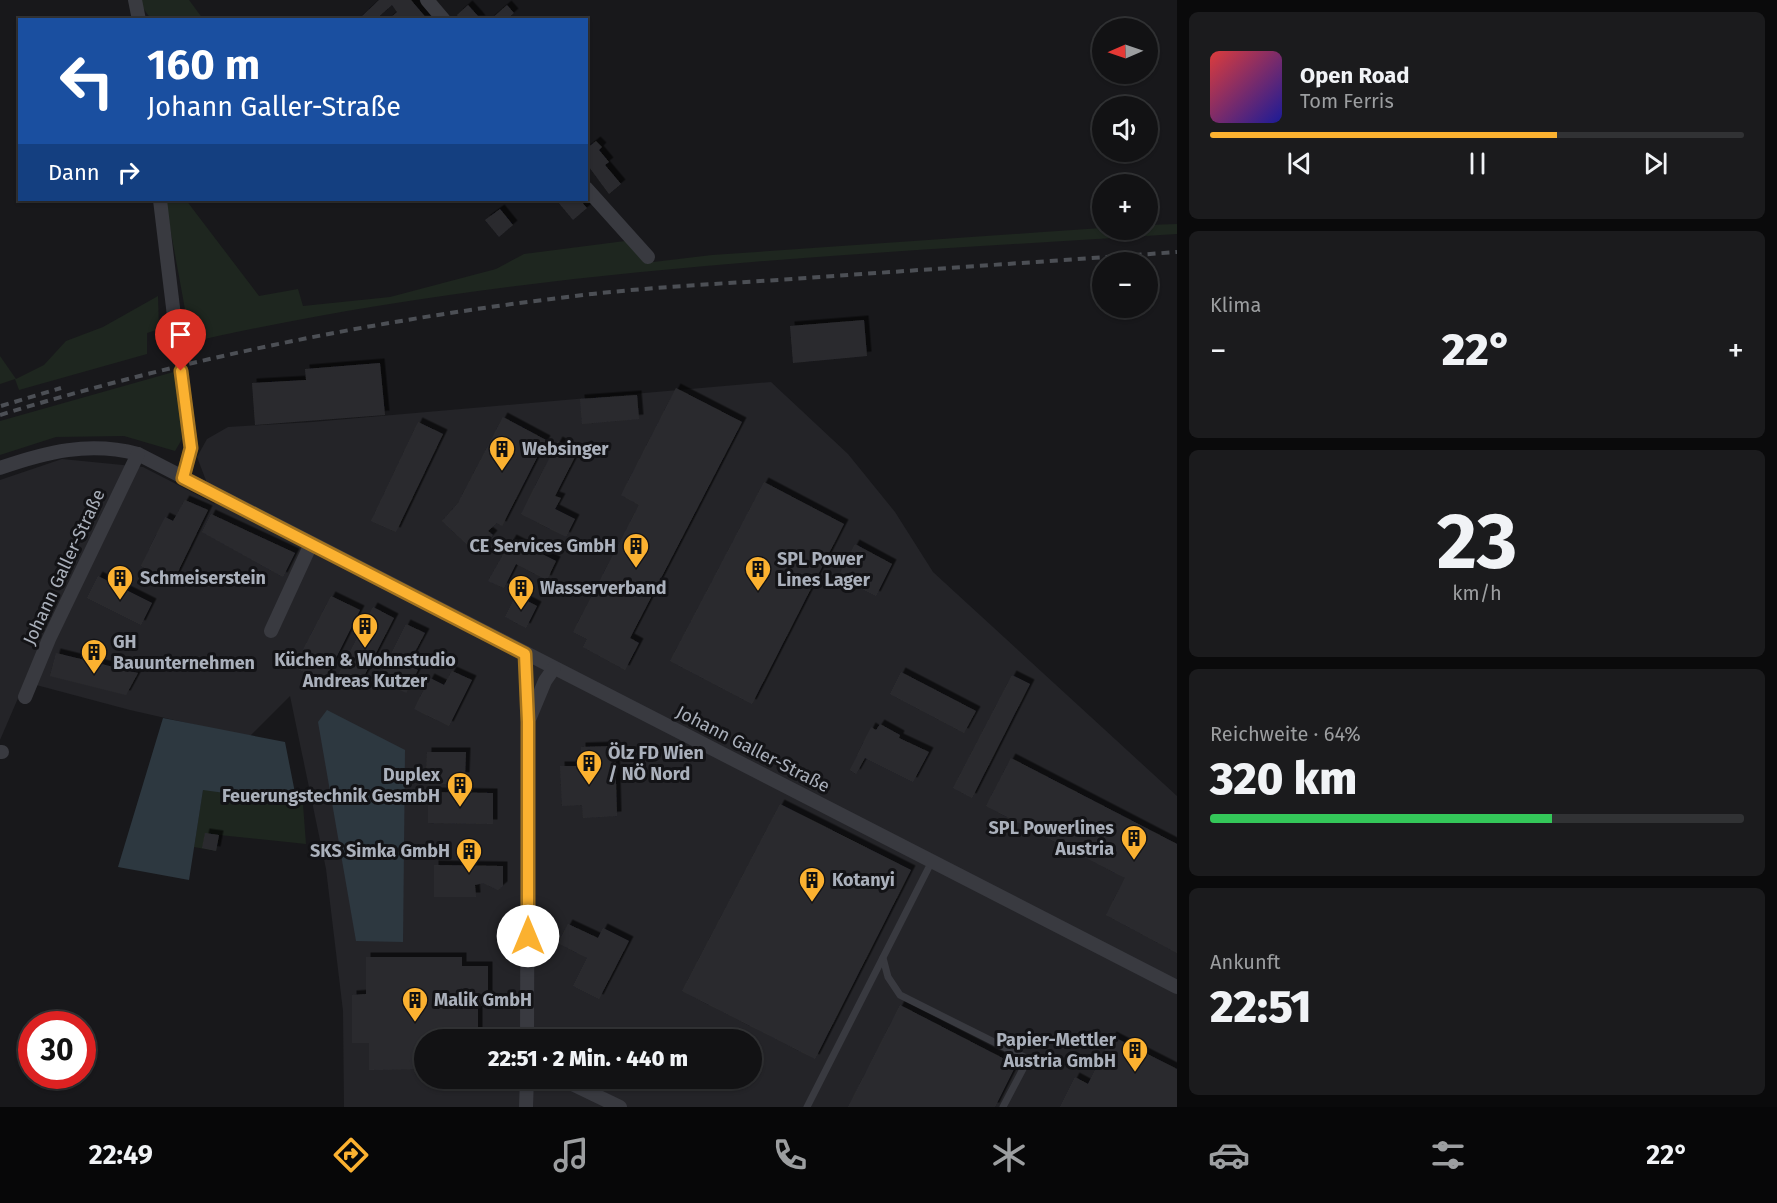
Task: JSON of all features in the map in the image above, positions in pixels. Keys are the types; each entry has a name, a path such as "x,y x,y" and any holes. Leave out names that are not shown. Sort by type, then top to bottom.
{"street":[{"path":"135,0 139,18"},
{"path":"427,0 442,18"},
{"path":"588,190 648,257"},
{"path":"160,201 178,349"},
{"path":"181,371 191,448 183,478"},
{"name":"Johann Galler-Straße","path":"0,468 40,454 66,449 100,447 138,454 1177,987"},
{"name":"Johann Galler-Straße","path":"25,697 49,639 138,454"},
{"path":"271,631 311,544"},
{"path":"525,654 528,722 527,1029"},
{"path":"528,722 533,704 554,668"},
{"path":"526,1107 527,1089"},
{"path":"583,1089 620,1107"}],"lane":[{"path":"807,1107 932,861"},
{"path":"883,958 888,977 900,995 1023,1057 1024,1066 1003,1107"}],"shaded area":[{"path":"141,0 189,0 202,18 150,18 143,8"},
{"path":"165,201 187,201 259,296 298,289 303,306 390,297 496,269 524,254 625,241 645,263 712,255 1092,229 1092,239 681,268 435,297 313,317 191,342"},
{"path":"1177,224 1177,234 1158,235 1158,225"},
{"path":"158,296 159,329 147,333 147,354 19,390 15,379 0,384 0,356 16,379 44,365 66,341 103,327"},
{"path":"177,371 182,439 175,451 124,436 56,437 0,455 0,421"},
{"path":"771,382 848,454 895,512 933,572 1177,796 1177,1107 344,1107 343,1011 326,869 290,696 249,737 130,710 25,682 0,740 0,480 62,459 143,467 215,504 197,457 207,439 228,427 312,422"},
{"path":"327,710 405,750 403,942 356,941 318,722"},
{"path":"163,718 285,742 297,803 203,790 189,880 118,867"},
{"path":"203,789 303,804 306,844 219,835 216,851 194,847"}],"building":[{"path":"379,0 411,0 426,18 390,18 397,12 392,5 377,18 360,18"},
{"path":"468,5 479,18 459,18 457,15"},
{"path":"507,5 514,13 508,18 492,18"},
{"path":"596,141 602,147 599,150 609,162 605,165 621,184 609,194 588,166 588,147"},
{"path":"581,201 587,208 573,220 558,202"},
{"path":"500,209 513,225 499,237 485,220"},
{"path":"864,320 867,356 793,363 790,326"},
{"path":"380,363 385,415 255,425 252,383 306,380 305,369"},
{"name":"CE Services GmbH","path":"676,388 742,422 630,638 639,643 625,670 583,647 587,639 573,632 639,505 621,495"},
{"path":"637,395 639,419 582,424 580,399"},
{"name":"Websinger","path":"503,417 546,440 502,526 497,523 488,531 493,535 476,553 442,521 458,503"},
{"path":"418,422 443,434 396,532 371,521"},
{"path":"558,441 578,451 555,496 561,498 555,509 575,519 566,537 521,514"},
{"name":"SPL Power Lines Lager","path":"764,482 844,524 752,704 670,661"},
{"path":"185,500 208,510 173,582 141,566 165,517 173,521"},
{"path":"211,514 295,553 283,577 202,532"},
{"path":"512,539 556,561 547,580 516,564 504,588 488,581"},
{"path":"855,544 892,564 876,596 838,577"},
{"name":"Schmeiserstein","path":"98,576 152,603 141,625 87,598"},
{"name":"Wasserverband","path":"516,595 537,606 526,628 505,617"},
{"path":"331,596 360,610 324,682 294,667"},
{"name":"Küchen & Wohnstudio Andreas Kutzer","path":"373,607 394,618 357,690 336,679"},
{"path":"406,624 425,633 408,665 418,670 406,693 389,684 393,675 383,670"},
{"name":"GH Bauunternehmen","path":"56,653 138,673 126,695 50,676"},
{"path":"452,671 472,680 449,726 414,709 430,678 444,685"},
{"path":"901,672 976,711 964,733 890,694"},
{"path":"1012,675 1030,684 972,798 953,788"},
{"path":"880,724 900,735 899,738 929,752 913,782 865,758 856,774 850,770 871,727 876,730"},
{"name":"Ölz FD Wien / NÖ Nord","path":"615,746 617,816 583,818 582,805 562,806 560,766 581,766 581,747"},
{"path":"427,752 466,752 465,777 450,776 449,784 435,784 435,777 426,777"},
{"name":"SPL Powerlines Austria","path":"1011,758 1177,844 1177,953 1106,915 1125,878 986,806"},
{"name":"Duplex Feuerungstechnik GesmbH","path":"428,792 493,793 493,824 428,823"},
{"name":"Kotanyi","path":"780,804 911,870 815,1059 762,1032 762,1029 756,1029 682,991"},
{"path":"205,833 219,835 216,851 202,848"},
{"name":"SKS Simka GmbH","path":"434,865 503,866 503,886 498,890 483,883 475,885 476,897 434,897"},
{"path":"568,924 598,938 603,928 629,941 599,999 573,986 587,958 558,943"},
{"name":"Malik GmbH","path":"366,957 462,957 462,966 488,966 488,1006 478,1006 478,1029 414,1029 414,1069 369,1070 369,1043 352,1043 352,995 366,994"},
{"path":"900,1005 1016,1065 995,1107 848,1107"},
{"name":"Papier-Mettler Austria GmbH","path":"1112,1036 1177,1069 1177,1107 1060,1107 1075,1077 1088,1084"}],"tunnel":[{"path":"178,349 181,371"}],"railway":[{"path":"0,415 146,374 219,357 367,327 517,303 672,287 1177,252"},
{"path":"1,406 61,388"}],"place":[{"name":"Websinger","path":"502,472"},
{"name":"CE Services GmbH","path":"636,569"},
{"name":"SPL Power Lines Lager","path":"758,592"},
{"name":"Schmeiserstein","path":"120,601"},
{"name":"Wasserverband","path":"521,611"},
{"name":"Küchen & Wohnstudio Andreas Kutzer","path":"365,649"},
{"name":"GH Bauunternehmen","path":"94,675"},
{"name":"Ölz FD Wien / NÖ Nord","path":"589,786"},
{"name":"Duplex Feuerungstechnik GesmbH","path":"460,808"},
{"name":"SPL Powerlines Austria","path":"1134,861"},
{"name":"SKS Simka GmbH","path":"469,874"},
{"name":"Kotanyi","path":"812,903"},
{"name":"Malik GmbH","path":"415,1023"},
{"name":"Papier-Mettler Austria GmbH","path":"1135,1073"}],"route":[{"path":"181,371 191,448 183,478 525,654 528,722 528,936"}]}
